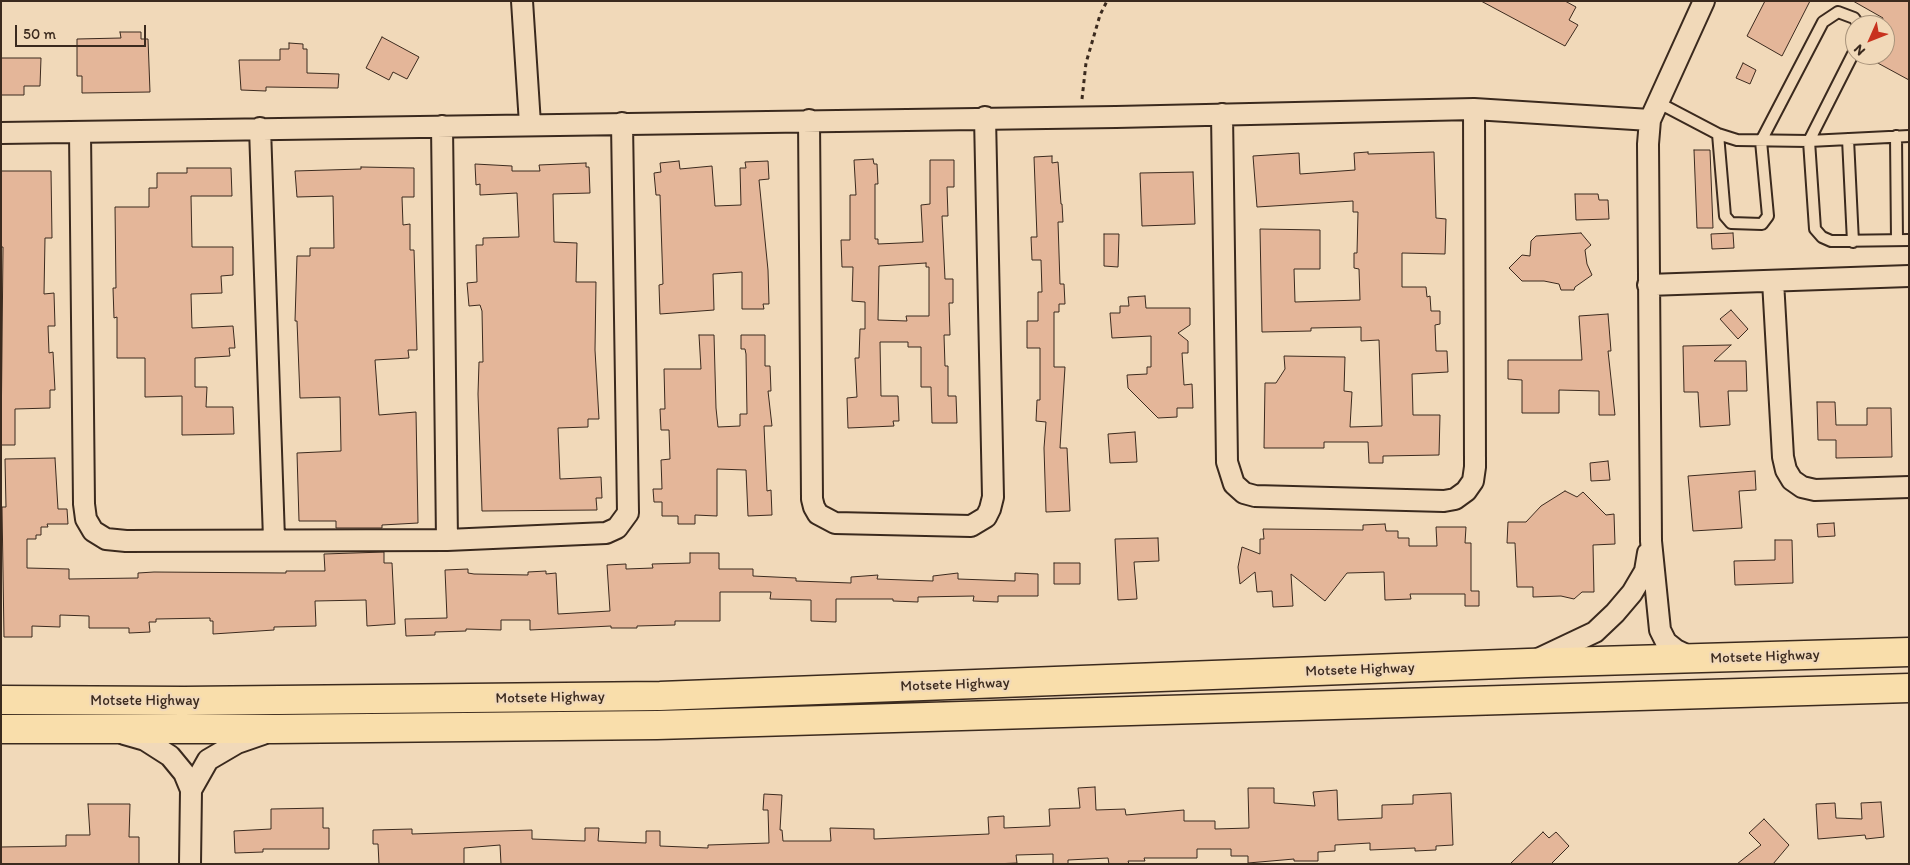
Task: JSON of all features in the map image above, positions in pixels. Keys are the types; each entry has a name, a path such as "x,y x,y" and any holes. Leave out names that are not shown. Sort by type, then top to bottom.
{"highway":[{"name":"Motsete Highway","path":"1,700 184,702 660,696 1528,663 1696,660 1909,652"},
{"name":"Motsete Highway","path":"1,729 274,730 667,725 1909,688"}],"street":[{"path":"522,1 530,124"},
{"path":"1696,660 1676,650 1666,642 1660,630 1651,541 1648,144 1654,111 1704,1"},
{"path":"1222,114 1227,462 1234,484 1244,493 1255,496 1444,501 1455,499 1466,490 1472,481 1475,467 1474,109"},
{"path":"1,132 1080,117 1474,109 1654,111"},
{"path":"809,120 812,499 814,507 818,514 835,523 972,526 986,517 993,497 984,118"},
{"path":"80,132 84,504 86,519 93,531 106,539 126,541 274,539 447,540 606,533 616,528 628,513 622,123"},
{"path":"442,126 447,540"},
{"path":"260,128 274,539"},
{"path":"1648,285 1909,276"},
{"path":"1773,280 1782,457 1786,470 1792,480 1802,487 1815,490 1909,487"},
{"path":"1528,663 1588,636 1615,613 1632,594 1645,571 1651,541"},
{"path":"111,730 145,740 170,756 184,773 191,790 190,864"},
{"path":"191,790 208,760 237,743 274,730"}],"lane":[{"path":"1718,134 1722,205 1725,216 1731,223 1762,224 1768,216 1761,141 1823,22 1838,12 1846,15"},
{"path":"1847,65 1809,141 1815,230 1831,241 1909,240"},
{"path":"1654,111 1737,140 1809,141 1909,136"},
{"path":"1896,136 1897,240"},
{"path":"1848,139 1853,242"}],"path":[{"path":"1080,117 1086,63 1100,15 1107,1"}],"building":[{"path":"1481,1 1565,1 1576,7 1569,20 1578,25 1565,46"},
{"path":"1765,1 1810,1 1782,56 1747,36"},
{"path":"1853,1 1909,1 1909,80 1881,65 1895,65 1895,15 1878,15"},
{"path":"120,32 141,32 141,39 148,39 150,92 82,93 82,76 77,76 77,39 121,38"},
{"path":"382,37 419,57 407,79 393,72 389,80 366,68"},
{"path":"289,43 303,44 303,49 307,49 307,73 339,74 338,88 266,87 266,91 241,90 239,60 280,60 280,49 289,49"},
{"path":"1,58 41,58 40,86 24,86 24,95 1,95"},
{"path":"1743,63 1756,70 1750,84 1736,78"},
{"path":"1694,150 1710,150 1713,228 1697,228"},
{"path":"1368,152 1368,154 1434,152 1436,218 1446,219 1445,254 1402,253 1402,287 1426,287 1427,297 1430,296 1431,311 1440,311 1440,324 1435,325 1436,351 1447,351 1448,372 1412,374 1413,415 1440,415 1439,455 1383,456 1383,463 1369,463 1368,442 1324,442 1324,448 1264,448 1265,383 1276,383 1285,369 1284,356 1345,357 1344,391 1352,392 1350,427 1382,426 1379,340 1361,341 1361,327 1311,328 1311,331 1262,332 1260,229 1320,230 1320,269 1294,269 1295,302 1360,300 1359,269 1354,268 1354,253 1357,253 1358,212 1353,212 1353,201 1257,207 1253,156 1299,153 1300,174 1355,170 1354,153"},
{"path":"1052,156 1052,163 1058,162 1062,204 1063,222 1058,222 1060,284 1064,284 1065,304 1059,304 1059,312 1054,312 1054,367 1065,367 1060,448 1067,448 1070,511 1046,512 1044,448 1046,422 1036,421 1037,400 1040,400 1040,348 1027,348 1027,321 1038,321 1038,292 1042,292 1041,260 1032,260 1031,237 1037,237 1034,157"},
{"path":"873,159 874,164 877,164 878,184 875,184 875,239 878,239 878,244 923,242 921,205 930,204 930,160 954,160 954,187 947,187 948,216 942,216 945,279 953,279 953,303 949,303 950,335 944,335 945,366 948,366 948,396 956,396 957,423 932,423 931,387 921,387 921,347 908,347 908,342 880,342 881,396 898,396 899,421 893,421 894,426 848,428 847,398 857,397 855,358 859,358 860,329 865,329 865,302 852,301 853,267 842,267 841,240 850,240 850,195 856,195 854,160","holes":["926,263 926,267 929,267 929,316 906,316 907,321 878,320 879,266"]},
{"path":"679,161 680,169 712,166 715,206 741,205 740,168 746,168 745,162 768,161 769,179 759,180 768,270 769,304 763,304 764,309 742,309 742,272 713,274 714,310 660,314 659,285 663,284 660,195 656,195 654,173 661,172 660,163"},
{"path":"586,163 586,167 589,167 590,193 553,194 554,242 577,243 576,282 596,282 595,350 599,419 588,419 588,427 558,428 560,479 601,477 602,498 596,498 597,510 482,511 478,394 479,362 483,362 482,311 480,305 469,306 467,283 477,282 476,245 483,245 483,238 519,237 517,193 480,195 480,184 476,185 475,164 512,166 512,171 540,171 539,165"},
{"path":"361,167 414,168 414,197 402,197 403,225 410,224 410,250 414,250 417,350 408,350 409,358 375,360 379,415 416,412 418,523 382,525 382,528 336,528 336,521 299,521 297,453 341,451 340,397 300,398 297,321 295,321 297,256 310,256 310,248 334,248 333,196 297,197 295,171 361,169"},
{"path":"187,168 231,168 232,196 191,196 192,247 233,247 233,275 221,276 222,293 191,294 192,328 233,326 235,348 229,348 230,356 195,358 195,387 207,387 206,407 233,407 234,434 182,435 182,396 145,397 145,358 117,358 117,317 114,318 113,288 116,288 115,207 149,207 149,188 157,188 157,173 187,173"},
{"path":"1,171 51,171 52,238 45,238 44,294 54,293 55,326 48,326 49,353 53,352 55,390 50,390 50,408 15,409 15,445 1,445 3,247 1,247"},
{"path":"1193,172 1195,224 1142,226 1140,173"},
{"path":"1575,194 1598,194 1599,200 1608,200 1609,219 1576,220"},
{"path":"1581,233 1591,245 1585,250 1587,264 1592,275 1575,287 1574,290 1561,290 1559,284 1544,281 1522,281 1509,268 1522,255 1530,256 1531,241 1536,236"},
{"path":"1733,233 1734,248 1712,249 1711,234"},
{"path":"1104,234 1119,234 1118,267 1104,266"},
{"path":"1145,296 1146,308 1190,308 1190,325 1178,333 1188,341 1188,353 1182,353 1184,385 1192,384 1193,408 1177,408 1177,417 1158,418 1128,388 1127,375 1147,374 1147,367 1151,367 1151,336 1112,338 1110,313 1120,313 1120,306 1129,306 1128,297"},
{"path":"1731,310 1748,329 1738,339 1720,319"},
{"path":"1608,314 1611,351 1608,351 1615,415 1599,415 1599,391 1559,390 1559,413 1522,413 1522,380 1508,379 1508,360 1582,360 1579,316"},
{"path":"699,335 714,335 718,427 740,426 740,414 747,414 746,354 745,349 741,349 741,335 765,335 765,366 770,366 771,391 768,391 772,426 764,426 767,491 771,490 772,515 748,516 746,470 717,469 717,516 695,515 695,524 678,524 678,516 662,516 662,502 654,502 653,489 662,489 661,460 670,459 669,430 661,430 660,409 665,409 664,369 701,369"},
{"path":"1731,345 1714,361 1746,361 1747,391 1728,391 1730,425 1700,427 1698,392 1684,392 1683,346"},
{"path":"1817,402 1835,402 1836,425 1867,425 1867,408 1891,408 1892,457 1836,458 1836,440 1818,440"},
{"path":"1135,432 1137,462 1110,463 1108,434"},
{"path":"55,458 58,509 67,509 68,524 47,524 48,527 41,527 41,535 36,535 36,539 27,539 27,568 69,569 69,579 138,578 138,573 154,572 286,573 286,571 325,571 324,554 384,552 384,563 392,563 395,624 367,626 366,600 315,601 316,626 274,627 274,630 213,634 213,621 210,621 210,618 156,619 156,622 149,622 150,632 129,633 129,628 89,628 89,616 60,615 60,627 32,626 32,637 4,637 2,507 6,507 5,459"},
{"path":"1608,461 1610,480 1591,481 1590,463"},
{"path":"1755,471 1756,490 1739,491 1742,528 1693,531 1688,476"},
{"path":"1565,491 1577,497 1583,492 1606,515 1614,514 1615,544 1593,545 1594,592 1582,592 1574,599 1561,596 1533,597 1533,587 1517,587 1515,543 1507,543 1508,522 1526,522 1541,506"},
{"path":"1834,523 1835,536 1818,537 1817,524"},
{"path":"1385,524 1386,531 1398,531 1398,538 1409,538 1409,546 1437,546 1436,527 1466,527 1465,543 1471,543 1471,591 1479,591 1479,606 1465,606 1465,594 1410,594 1411,599 1385,600 1384,572 1347,573 1325,601 1291,574 1293,606 1273,607 1272,591 1257,592 1255,572 1240,584 1238,567 1242,547 1260,554 1260,539 1264,539 1263,529 1363,530 1363,525"},
{"path":"1158,538 1159,561 1134,562 1137,599 1118,600 1115,539"},
{"path":"1775,540 1792,540 1793,583 1735,585 1734,561 1775,560"},
{"path":"690,553 719,553 719,569 753,569 753,576 796,578 796,581 851,583 851,577 878,575 877,579 933,581 933,576 958,573 958,579 1015,581 1015,573 1038,574 1038,596 998,596 998,602 973,601 974,596 918,597 918,602 893,601 893,599 836,599 836,622 811,621 811,600 770,599 771,592 720,592 720,621 675,621 675,625 637,626 637,628 611,628 611,626 530,630 530,620 501,620 501,630 466,629 466,631 435,632 435,635 406,636 405,619 447,618 445,570 468,569 468,573 474,574 528,575 528,572 546,571 546,574 556,573 558,614 610,611 607,565 626,564 626,569 653,568 652,564 690,563"},
{"path":"1054,563 1080,563 1080,584 1054,584"},
{"path":"1095,787 1096,810 1125,809 1126,815 1184,810 1184,821 1215,821 1215,829 1249,828 1248,788 1274,788 1274,803 1315,806 1313,792 1337,790 1338,820 1382,818 1382,805 1413,804 1413,795 1451,793 1453,845 1436,846 1436,850 1415,851 1415,848 1370,850 1370,843 1335,845 1335,851 1318,852 1318,861 1294,861 1294,859 1248,863 1248,856 1231,856 1231,849 1197,849 1197,858 1144,858 1145,861 1128,861 1129,864 1109,864 1108,858 1068,860 1068,864 1053,864 1053,854 1016,855 1017,863 993,864 501,864 500,845 464,848 464,864 379,864 378,844 373,844 373,830 412,829 412,834 532,830 532,839 585,841 585,828 599,828 598,841 646,843 646,831 660,831 660,846 708,848 708,845 769,843 768,810 763,810 764,794 782,795 780,830 782,830 783,841 831,841 830,828 874,829 874,839 989,834 988,817 1004,816 1004,828 1050,826 1049,809 1080,808 1078,788"},
{"path":"1881,802 1884,837 1866,839 1865,835 1818,839 1816,804 1835,803 1836,818 1862,819 1861,803"},
{"path":"88,804 130,804 129,837 139,837 139,864 1,864 1,847 66,846 66,835 90,835"},
{"path":"323,808 323,828 329,828 329,849 263,849 263,852 235,853 234,831 271,829 271,809"},
{"path":"1764,819 1789,845 1773,864 1737,864 1761,845 1749,833"},
{"path":"1543,832 1549,838 1556,832 1569,846 1551,864 1510,864"}]}
